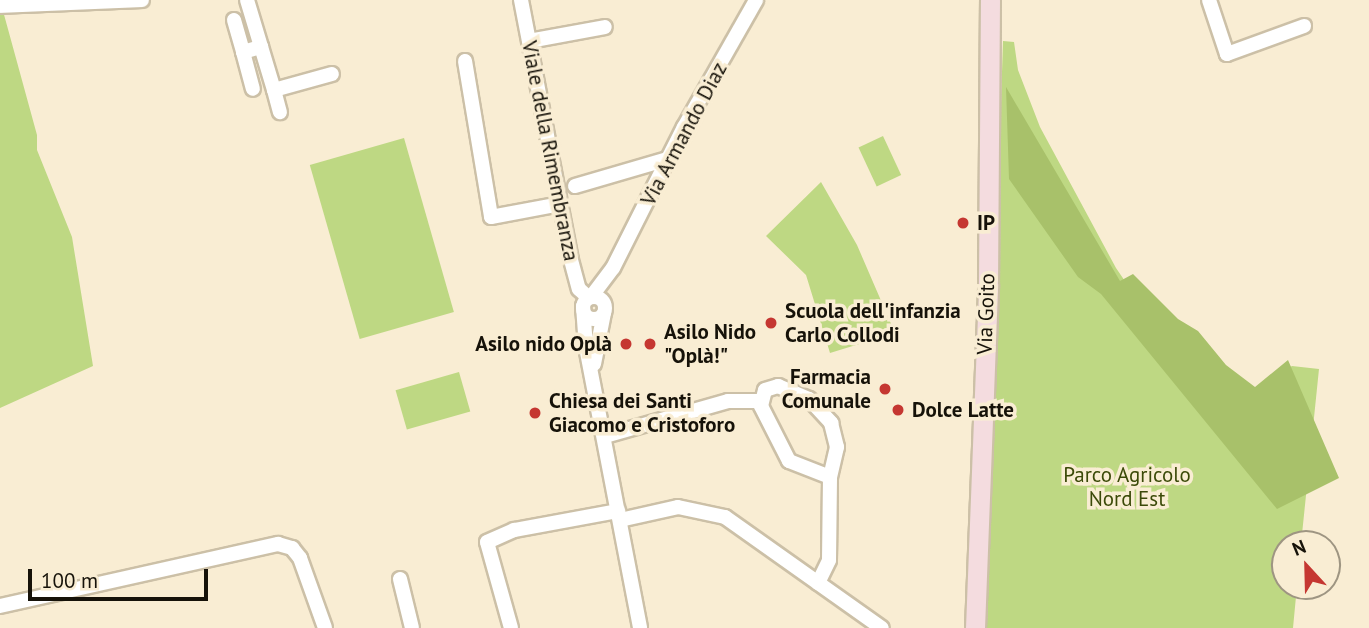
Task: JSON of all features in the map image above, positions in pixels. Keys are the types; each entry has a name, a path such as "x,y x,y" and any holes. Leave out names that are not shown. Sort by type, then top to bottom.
{"street":[{"path":"0,6 142,0"},
{"path":"247,0 280,112"},
{"name":"Viale della Rimembranza","path":"521,0 577,284 587,301"},
{"name":"Via Armando Diaz","path":"640,628 594,373 586,347 587,301 613,268 756,0"},
{"name":"Via Goito","path":"975,628 988,284 990,0"},
{"path":"1209,0 1227,54 1304,26"},
{"path":"234,20 253,89"},
{"path":"529,41 605,27"},
{"path":"243,52 261,47"},
{"path":"465,61 491,216 560,204"},
{"path":"274,90 332,74"},
{"path":"575,186 671,158"},
{"name":"Via Armando Diaz","path":"594,373 613,268"},
{"path":"600,299 604,310 591,319 587,301 600,299"},
{"path":"760,401 765,390 778,386 818,406 837,439 830,477 829,560 818,583"},
{"path":"605,436 728,401 760,401"},
{"path":"760,401 789,461 830,477"},
{"path":"511,628 487,542 514,530 678,507 712,511 752,533 882,628"},
{"path":"0,606 278,544 292,548 300,558 324,628"},
{"path":"400,579 412,628"},
{"path":"968,628 975,608"}],"green space":[{"path":"0,0 37,135 37,150 72,237 93,366 0,408"},
{"name":"Parco Agricolo Nord Est","path":"1003,41 1014,42 1018,70 1040,127 1116,268 1146,312 1245,413 1262,383 1292,366 1319,369 1302,530 1271,530 1271,600 1296,600 1293,628 984,628"},
{"path":"1006,87 1120,281 1133,274 1178,319 1198,331 1226,365 1255,387 1288,360 1339,478 1277,509 1101,294 1078,277 1009,179"},
{"path":"883,136 901,175 877,186 859,147"},
{"path":"404,138 454,312 360,339 310,165"},
{"path":"821,182 857,245 895,333 830,353 806,275 766,236"},
{"path":"459,372 470,411 407,430 396,390"}],"place":[{"name":"IP","path":"963,223"},
{"name":"Scuola dell'infanzia Carlo Collodi","path":"771,323"},
{"name":"Asilo nido Oplà","path":"626,344"},
{"name":"Asilo Nido \"Oplà!\"","path":"650,344"},
{"name":"Farmacia Comunale","path":"885,389"},
{"name":"Dolce Latte","path":"898,410"},
{"name":"Chiesa dei Santi Giacomo e Cristoforo","path":"535,413"}]}
